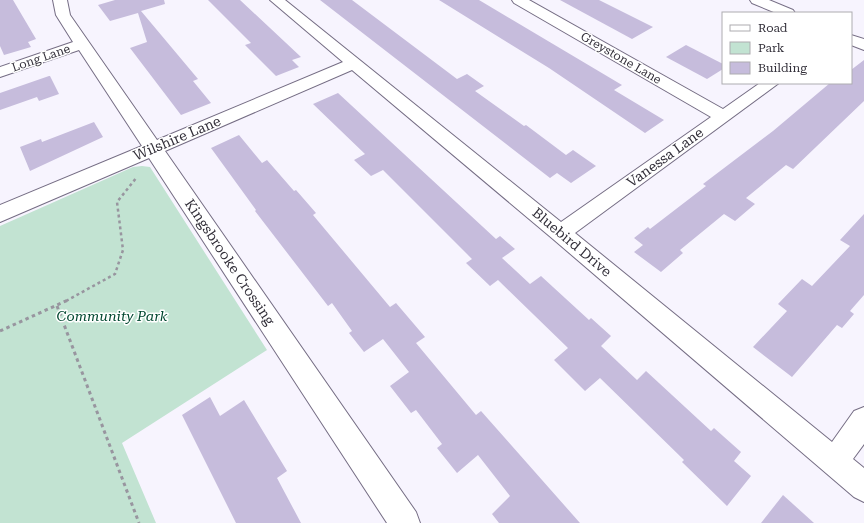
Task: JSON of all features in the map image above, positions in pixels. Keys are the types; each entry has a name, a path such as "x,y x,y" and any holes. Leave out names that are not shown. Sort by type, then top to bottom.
{"street":[{"name":"Kingsbrooke Crossing","path":"60,0 62,15 405,523"},
{"name":"Bluebird Drive","path":"277,0 864,486"},
{"name":"Greystone Lane","path":"519,0 723,116"},
{"path":"757,0 786,12"},
{"path":"852,40 864,45"},
{"name":"Long Lane","path":"0,72 82,44"},
{"name":"Wilshire Lane","path":"0,214 354,63"},
{"name":"Vanessa Lane","path":"560,233 770,84"},
{"path":"834,462 864,420"}],"path":[{"path":"0,331 57,306 115,274 123,250 117,202 140,173 153,148"},
{"path":"57,306 139,523"}],"green space":[{"name":"Community Park","path":"133,167 150,167 267,350 122,443 156,523 0,523 0,226"}],"building":[{"path":"0,0 13,0 36,39 28,42 31,47 4,55 0,46"},
{"path":"115,0 164,0 165,4 141,11 198,79 193,81 211,103 181,115 130,48 147,42 138,13 110,21 98,5"},
{"path":"208,0 240,0 301,57 292,60 299,67 276,76 245,45 251,43"},
{"path":"320,0 352,0 457,79 467,74 484,86 475,91 524,126 526,125 566,155 573,150 596,166 571,183 557,173 550,178"},
{"path":"439,0 479,0 622,85 614,90 664,120 645,133 549,68"},
{"path":"560,0 599,0 653,27 632,39"},
{"path":"686,45 722,63 722,70 707,79 666,57"},
{"path":"864,60 864,101 793,169 786,165 746,198 755,204 735,221 724,214 680,250 683,253 661,272 634,252 643,245 634,238 648,227 650,229 706,186 703,184 773,131 829,84 852,84 852,69"},
{"path":"49,76 59,94 39,101 37,97 0,110 0,93"},
{"path":"338,93 496,239 500,236 515,249 502,258 530,284 541,276 589,320 591,318 611,336 601,346 637,380 646,371 711,431 714,428 741,452 734,461 751,476 727,506 682,462 684,460 600,378 585,391 554,360 568,348 498,280 490,286 466,263 472,259 383,170 371,176 354,160 365,154 313,104"},
{"path":"94,122 103,137 30,171 20,147 41,139 42,142"},
{"path":"239,135 262,163 267,160 294,191 296,190 316,213 313,215 390,307 396,303 425,337 416,343 476,415 481,411 580,523 499,523 492,514 510,496 478,455 457,473 437,448 442,444 416,410 411,413 390,386 409,372 383,339 364,352 349,333 352,331 332,303 328,306 255,211 256,210 211,148"},
{"path":"864,214 864,295 850,311 854,314 842,328 837,325 792,377 753,347 787,311 778,304 802,279 812,286 850,246 840,240"},
{"path":"210,397 220,416 244,400 287,471 277,478 301,523 236,523 182,415"},
{"path":"783,495 814,523 761,523"}]}
